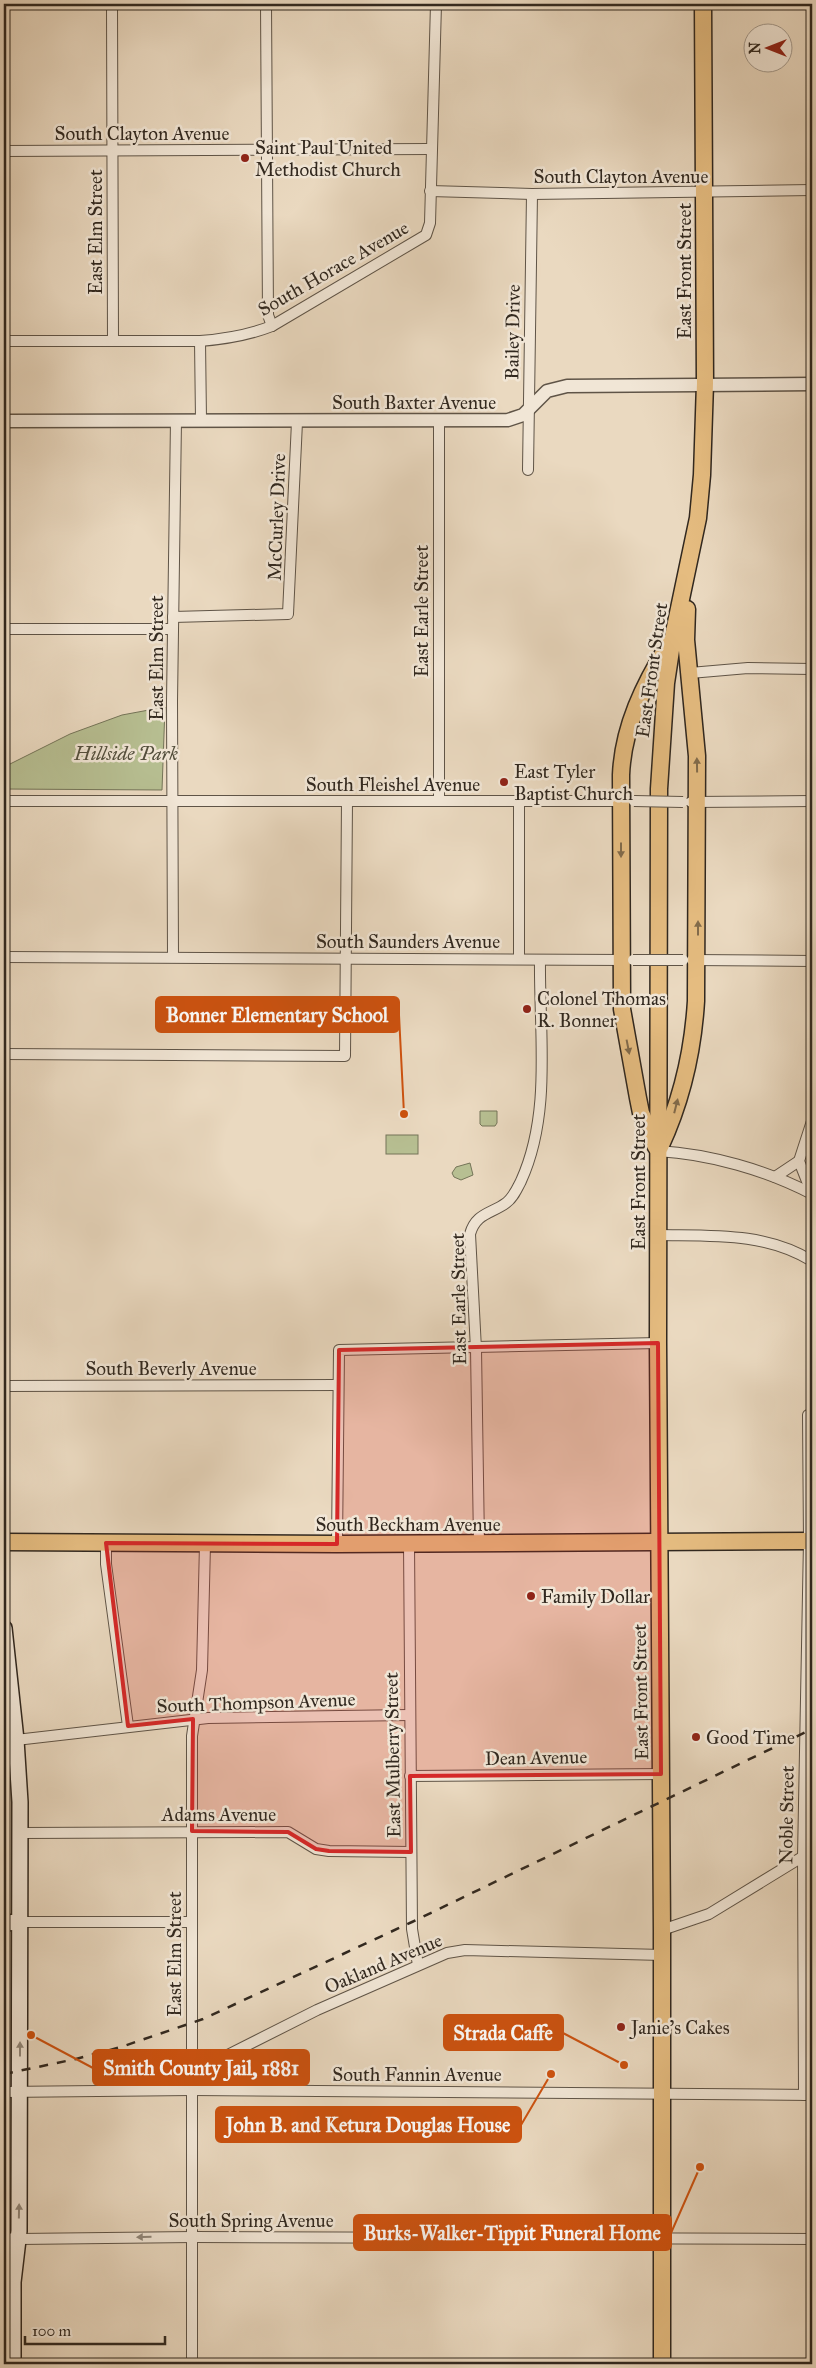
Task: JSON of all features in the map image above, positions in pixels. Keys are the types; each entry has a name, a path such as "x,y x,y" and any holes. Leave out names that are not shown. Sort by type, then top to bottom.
{"main road":[{"name":"East Front Street","path":"662,2364 662,1930 658,1343 659,789 663,717 673,637 698,518 702,475 705,384 704,4"},
{"path":"658,1151 675,1111 693,1032 690,960 690,802 696,732 686,624 688,567"},
{"path":"658,1151 645,1122 638,1098 624,1025 627,960 628,801 621,762 627,734 649,677 673,637"},
{"name":"South Beckham Avenue","path":"4,1542 336,1544 811,1541"},
{"path":"4,1628 16,1740 21,1833 21,2090 11,2239 13,2364"},
{"path":"4,1923 20,1922"},
{"path":"4,2262 10,2269 13,2282"}],"street":[{"name":"East Elm Street","path":"112,4 113,341"},
{"path":"266,4 268,315 272,326"},
{"path":"430,191 436,4"},
{"name":"South Clayton Avenue","path":"4,151 430,149"},
{"name":"South Clayton Avenue","path":"430,191 532,194 812,190"},
{"name":"South Horace Avenue","path":"4,341 200,341 231,338 272,326 426,236 430,224 430,191"},
{"name":"Bailey Drive","path":"528,470 532,194"},
{"path":"200,341 201,420"},
{"path":"528,412 540,396 561,387 812,384"},
{"name":"South Baxter Avenue","path":"4,421 439,421 513,419 528,412"},
{"name":"East Elm Street","path":"173,957 173,617 176,420"},
{"name":"East Earle Street","path":"439,421 440,801"},
{"name":"McCurley Drive","path":"173,617 288,614 297,422"},
{"path":"4,629 173,629"},
{"path":"690,673 748,668 812,670"},
{"name":"South Fleishel Avenue","path":"4,801 812,801"},
{"path":"4,1054 345,1056 347,801"},
{"path":"519,801 519,959"},
{"name":"South Saunders Avenue","path":"4,957 812,961"},
{"name":"East Earle Street","path":"479,1543 476,1349 470,1240 472,1227 479,1217 506,1204 514,1195 530,1159 538,1130 540,1101 540,960"},
{"path":"775,1177 799,1161 812,1121"},
{"path":"658,1151 679,1152 775,1177 812,1194"},
{"path":"799,1161 812,1194"},
{"path":"658,1235 749,1238 777,1245 812,1261"},
{"path":"336,1544 339,1350 476,1349 658,1343"},
{"name":"South Beverly Avenue","path":"4,1386 338,1385"},
{"name":"Noble Street","path":"808,1415 811,1541 803,1857 808,2095"},
{"path":"106,1543 106,1564 128,1726"},
{"name":"East Mulberry Street","path":"409,1543 412,1935 418,1965"},
{"name":"East Elm Street","path":"192,2364 192,1831 194,1719 202,1670 205,1544"},
{"name":"South Thompson Avenue","path":"16,1740 194,1719 409,1715"},
{"name":"Dean Avenue","path":"410,1776 661,1774"},
{"name":"Adams Avenue","path":"21,1833 288,1832 316,1849 329,1851 411,1852"},
{"path":"662,1930 709,1914 812,1851"},
{"path":"20,1922 192,1922"},
{"name":"Oakland Avenue","path":"192,2073 317,2010 447,1953 464,1950 662,1955"},
{"name":"South Fannin Avenue","path":"4,2092 21,2090 192,2090 808,2095"},
{"name":"South Spring Avenue","path":"11,2239 193,2237 812,2239"}],"highlighted area":[{"path":"658,1343 661,1774 410,1776 411,1852 329,1851 316,1849 288,1832 192,1831 193,1719 128,1726 106,1543 337,1544 339,1350"}],"green space":[{"name":"Hillside Park","path":"165,707 162,790 4,789 4,767 70,734 122,715"},
{"path":"480,1111 497,1111 497,1123 495,1126 482,1126 480,1124"},
{"path":"386,1135 418,1135 418,1154 386,1154"},
{"path":"470,1163 473,1175 461,1180 454,1177 452,1173 456,1167"}],"railway":[{"path":"4,2074 76,2059 121,2047 203,2019 412,1922 812,1729"}],"place":[{"name":"Saint Paul United Methodist Church","path":"245,158"},
{"name":"East Tyler Baptist Church","path":"504,782"},
{"name":"Colonel Thomas R. Bonner","path":"527,1009"},
{"name":"Bonner Elementary School","path":"404,1114"},
{"name":"Family Dollar","path":"531,1596"},
{"name":"Good Time","path":"696,1737"},
{"name":"Janie's Cakes","path":"621,2027"},
{"name":"Smith County Jail, 1881","path":"31,2035"},
{"name":"Strada Caffe","path":"624,2065"},
{"name":"John B. and Ketura Douglas House","path":"551,2074"},
{"name":"Burks-Walker-Tippit Funeral Home","path":"700,2167"}]}
